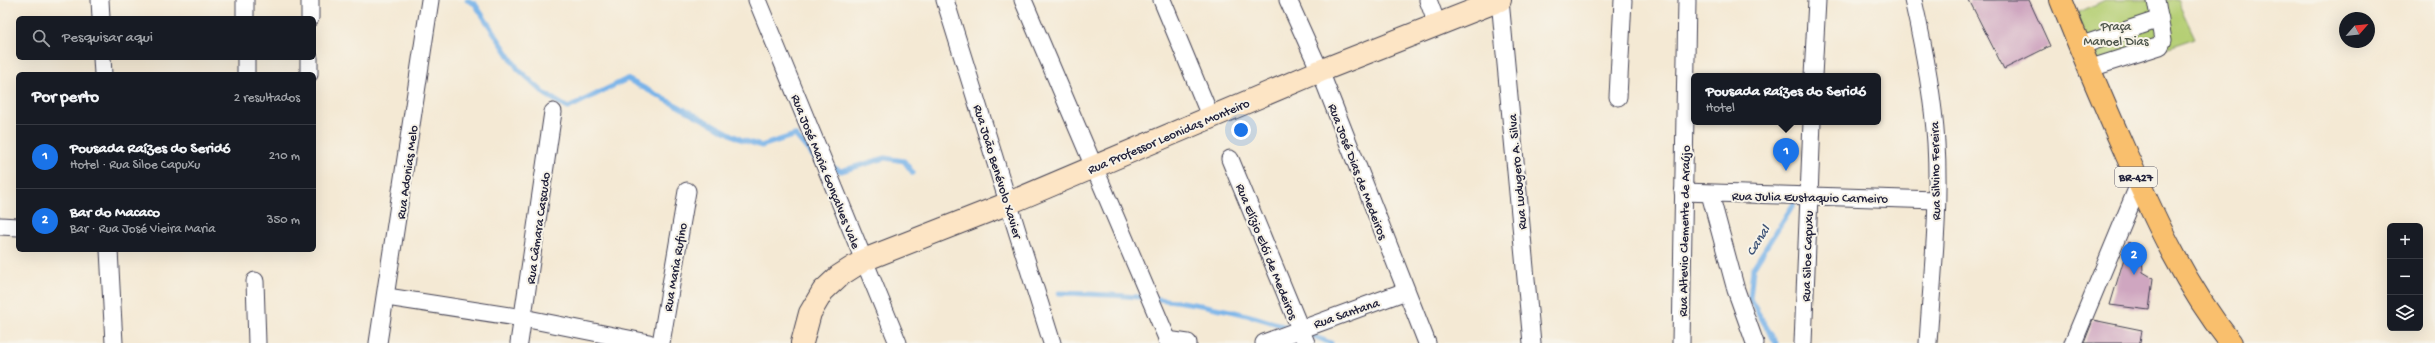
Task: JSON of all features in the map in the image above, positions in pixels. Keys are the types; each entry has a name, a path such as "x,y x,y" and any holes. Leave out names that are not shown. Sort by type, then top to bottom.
{"main road":[{"name":"Rua Professor Leonidas Monteiro","path":"802,343 810,313 823,292 839,276 864,260 1009,203 1211,118 1320,70 1500,0"},
{"name":"BR-427","path":"2061,0 2088,69 2139,184 2174,256 2195,294 2231,343"}],"street":[{"path":"100,0 101,16"},
{"path":"245,0 245,16"},
{"path":"310,0 310,16"},
{"name":"Rua Adonias Melo","path":"378,343 387,297 430,0"},
{"name":"Rua José Maria Gonçalves Vale","path":"757,0 898,343"},
{"name":"Rua João Benévolo Xavier","path":"945,0 1052,343"},
{"path":"1023,0 1168,342 1188,343"},
{"path":"1162,0 1211,118"},
{"name":"Rua José Dias de Medeiros","path":"1288,0 1320,70 1427,343"},
{"path":"1428,0 1437,24"},
{"name":"Rua Ludugero A. Silva","path":"1500,0 1532,343"},
{"path":"1618,97 1623,0"},
{"name":"Rua Altevio Clemente de Araújo","path":"1681,343 1687,0"},
{"path":"1814,73 1816,0"},
{"name":"Rua Silvino Fereira","path":"1913,0 1925,51 1932,98 1936,144 1936,200 1928,343"},
{"path":"2088,69 2160,46 2163,40 2156,0"},
{"path":"2079,46 2160,19"},
{"path":"102,60 103,72"},
{"path":"246,60 246,72"},
{"path":"309,60 309,72"},
{"name":"Rua Câmara Cascudo","path":"519,343 553,112"},
{"name":"Rua Siloe Capuxu","path":"1803,343 1812,125"},
{"name":"Rua Elízio Elói de Medeiros","path":"1230,159 1303,336"},
{"path":"2073,343 2139,184"},
{"name":"Rua Maria Rufino","path":"661,343 687,191"},
{"name":"Rua Julia Eustaquio Carneiro","path":"1683,192 1936,200"},
{"path":"1710,194 1736,290 1755,343"},
{"path":"0,226 16,227"},
{"path":"109,252 114,343"},
{"path":"254,280 257,343"},
{"name":"Rua Santana","path":"1264,343 1303,336 1406,291"},
{"path":"387,297 523,318 648,343"}],"green space":[{"name":"Praça Manoel Dias","path":"2105,0 2177,0 2195,38 2099,71 2073,15"}],"building":[{"path":"1969,0 2029,0 2050,46 2004,69"},
{"path":"2129,242 2142,256 2143,272 2153,278 2149,310 2110,305"},
{"path":"2093,320 2142,330 2140,343 2084,343"}],"waterway":[{"path":"467,0 475,4 518,69 545,94 568,108 627,79 740,139 761,146 795,135 815,158"},
{"path":"830,166 841,171 885,158 904,161 913,173"},
{"name":"Canal","path":"1776,343 1750,299 1753,268 1796,200"},
{"path":"1059,293 1177,301 1263,319 1292,329"},
{"path":"1307,334 1331,343"}],"place":[{"name":"Pousada Raízes do Seridó","path":"1786,171"},
{"name":"Bar do Macaco","path":"2134,275"}]}
